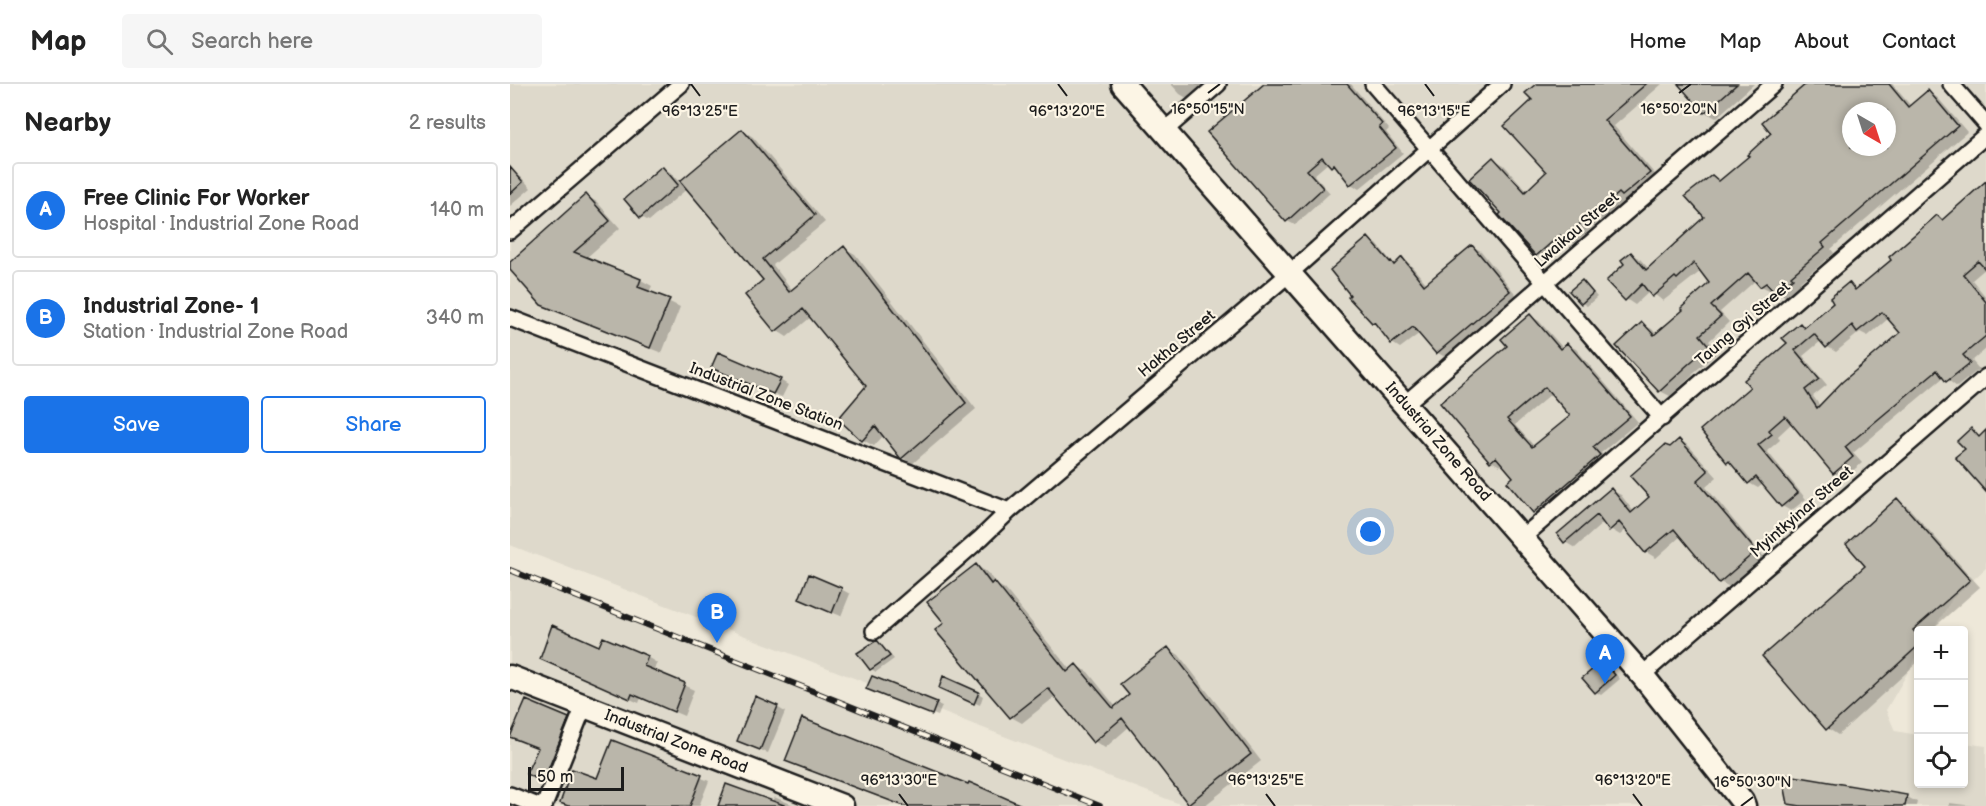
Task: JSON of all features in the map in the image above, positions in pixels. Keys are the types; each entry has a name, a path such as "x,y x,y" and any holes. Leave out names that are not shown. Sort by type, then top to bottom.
{"street":[{"path":"510,231 681,84"},
{"name":"Industrial Zone Road","path":"1123,84 1642,675 1744,806"},
{"path":"1164,130 1218,84"},
{"path":"1373,84 1662,418"},
{"name":"Hakha Street","path":"874,631 1009,511 1290,273 1502,84"},
{"name":"Lwaikau Street","path":"1405,404 1544,281 1774,84"},
{"path":"1951,84 1986,124"},
{"name":"Taung Gyi Street","path":"1522,538 1986,135"},
{"name":"Industrial Zone Station","path":"510,318 1009,511"},
{"name":"Myintkyinar Street","path":"1642,675 1986,377"},
{"name":"Industrial Zone Road","path":"510,677 842,806"},
{"path":"544,806 584,706"},
{"path":"510,795 538,806"}],"shaded area":[{"path":"510,84 1986,84 1986,568 1952,599 1935,626 1914,626 1914,662 1886,710 1895,731 1914,734 1914,788 1968,788 1968,744 1986,746 1986,806 1185,806 510,545"},
{"path":"510,570 1101,806 510,806"}],"building":[{"path":"1264,84 1347,84 1382,124 1379,127 1396,148 1350,185 1334,164 1331,167 1322,157 1307,170 1323,188 1286,222 1207,132"},
{"path":"1536,84 1646,84 1604,120 1650,173 1622,196 1619,193 1592,217 1590,215 1563,239 1560,235 1536,256 1499,215 1501,213 1469,179 1493,157 1525,192 1546,172 1504,126 1532,100 1525,93"},
{"path":"1678,84 1737,84 1704,113"},
{"path":"1806,84 1889,84 1908,107 1928,90 1958,126 1822,243 1825,247 1775,293 1766,283 1760,287 1748,273 1711,306 1721,316 1700,335 1709,346 1659,392 1616,346 1642,322 1654,335 1709,283 1694,263 1652,297 1642,284 1625,301 1606,281 1624,264 1621,260 1631,252 1646,270 1704,217 1685,196 1712,175 1719,181 1749,156 1747,155 1771,133 1762,122"},
{"path":"742,129 815,215 763,259 789,292 844,246 966,403 901,459 875,426 862,441 838,419 866,386 803,309 775,332 745,295 763,280 680,181"},
{"path":"662,166 678,185 640,218 624,199"},
{"path":"510,167 523,182 510,194"},
{"path":"1986,181 1986,270 1978,261 1963,274 1986,302 1986,336 1963,355 1970,363 1946,382 1937,370 1845,447 1853,457 1833,474 1785,416 1769,430 1772,434 1758,445 1798,493 1781,507 1756,477 1748,484 1700,430 1750,387 1744,380 1787,343 1782,338 1800,323 1804,328 1833,303 1830,298 1849,282 1855,290 1891,260 1889,257 1937,215 1942,220","holes":["1882,312 1900,333 1842,382 1817,408 1805,390 1819,379 1795,350 1814,334 1826,348 1852,325 1857,332"]},
{"path":"586,194 610,221 574,252 641,279 638,287 670,299 650,348 541,305 510,270 510,262"},
{"path":"1368,237 1394,265 1402,257 1424,285 1472,245 1510,291 1436,354 1413,327 1391,344 1374,322 1372,323 1348,297 1350,295 1330,270"},
{"path":"1582,280 1593,293 1581,304 1569,291"},
{"path":"1530,314 1560,349 1567,343 1630,416 1593,447 1600,455 1533,513 1507,482 1513,477 1496,457 1490,462 1440,403 1507,346 1501,339","holes":["1545,387 1570,416 1532,447 1507,419"]},
{"path":"718,352 781,379 773,394 711,368"},
{"path":"1971,428 1979,437 1986,430 1986,492 1955,457 1965,449 1957,441"},
{"path":"1679,439 1708,471 1697,481 1756,551 1719,583 1674,529 1645,553 1619,522 1609,531 1597,515 1564,543 1557,534 1611,488 1631,513 1649,497 1630,476 1665,445 1670,447"},
{"path":"1897,498 1970,580 1918,626 1914,626 1914,650 1826,730 1762,656 1865,566 1846,544"},
{"path":"976,564 991,584 994,581 1067,672 1076,664 1113,708 1129,695 1120,684 1168,647 1251,754 1188,804 1122,718 1093,743 1048,688 1010,718 935,630 944,623 927,602"},
{"path":"809,574 842,588 832,613 799,599"},
{"path":"552,625 599,646 603,637 648,656 644,666 685,683 674,712 632,694 630,699 540,659"},
{"path":"877,640 890,656 870,670 857,653"},
{"path":"1603,661 1615,675 1595,693 1582,678"},
{"path":"872,676 937,702 932,715 866,689"},
{"path":"943,676 979,692 974,704 939,688"},
{"path":"755,696 778,706 760,750 737,741"},
{"path":"526,700 569,718 543,782 526,774 538,748 510,737"},
{"path":"802,718 968,784 969,782 1024,806 904,806 785,761"},
{"path":"612,740 702,775 690,806 568,806 560,803 572,769 597,778"},
{"path":"1782,774 1907,795 1905,806 1788,804"},
{"path":"726,784 784,805 718,806"}],"railway":[{"path":"510,570 1100,806"}],"place":[{"name":"Industrial Zone- 1","path":"717,643"},
{"name":"Free Clinic For Worker","path":"1605,684"}]}
